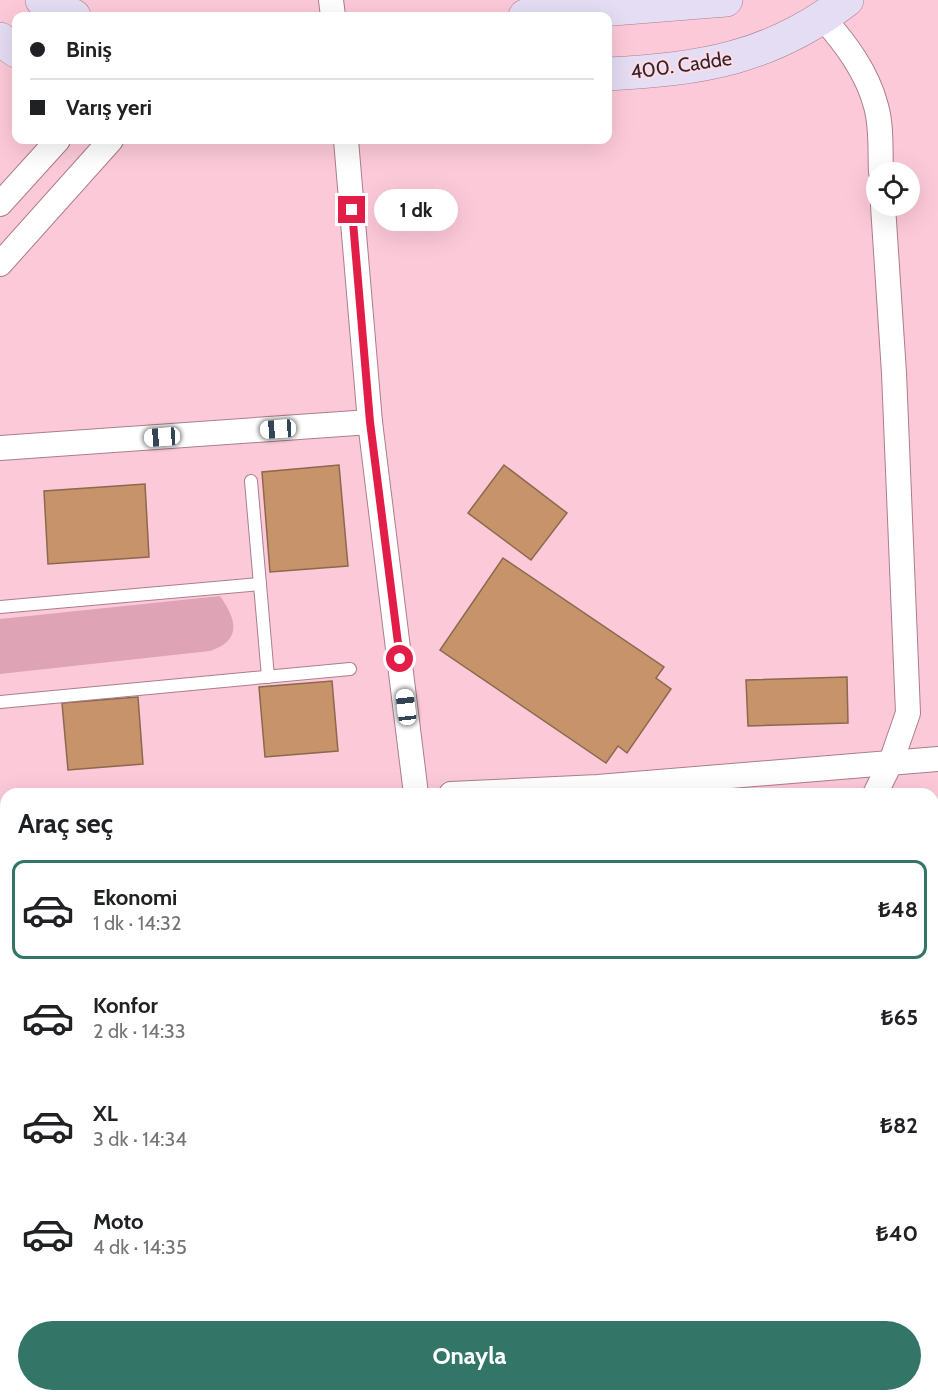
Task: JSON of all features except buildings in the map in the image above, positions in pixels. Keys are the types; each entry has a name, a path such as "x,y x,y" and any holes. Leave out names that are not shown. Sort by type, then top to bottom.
{"main road":[{"path":"42,0 66,12"},
{"path":"545,10 726,0"},
{"name":"400. Cadde","path":"612,74 703,66 747,55 786,39 835,9"}],"street":[{"path":"835,9 846,45 866,79 877,108 880,162"},
{"path":"0,204 54,144"},
{"path":"0,264 107,144"},
{"path":"346,144 370,422 415,788"},
{"path":"878,788 891,762 908,713 894,373 884,216"},
{"path":"0,448 370,422"},
{"path":"577,788 938,759"}],"lane":[{"path":"251,481 268,677"},
{"path":"0,607 260,584"},
{"path":"0,702 350,669"}],"shaded area":[{"path":"220,596 233,621 232,635 228,641 210,651 0,674 0,619"}],"route":[{"path":"352,210 370,422 400,659"}]}
